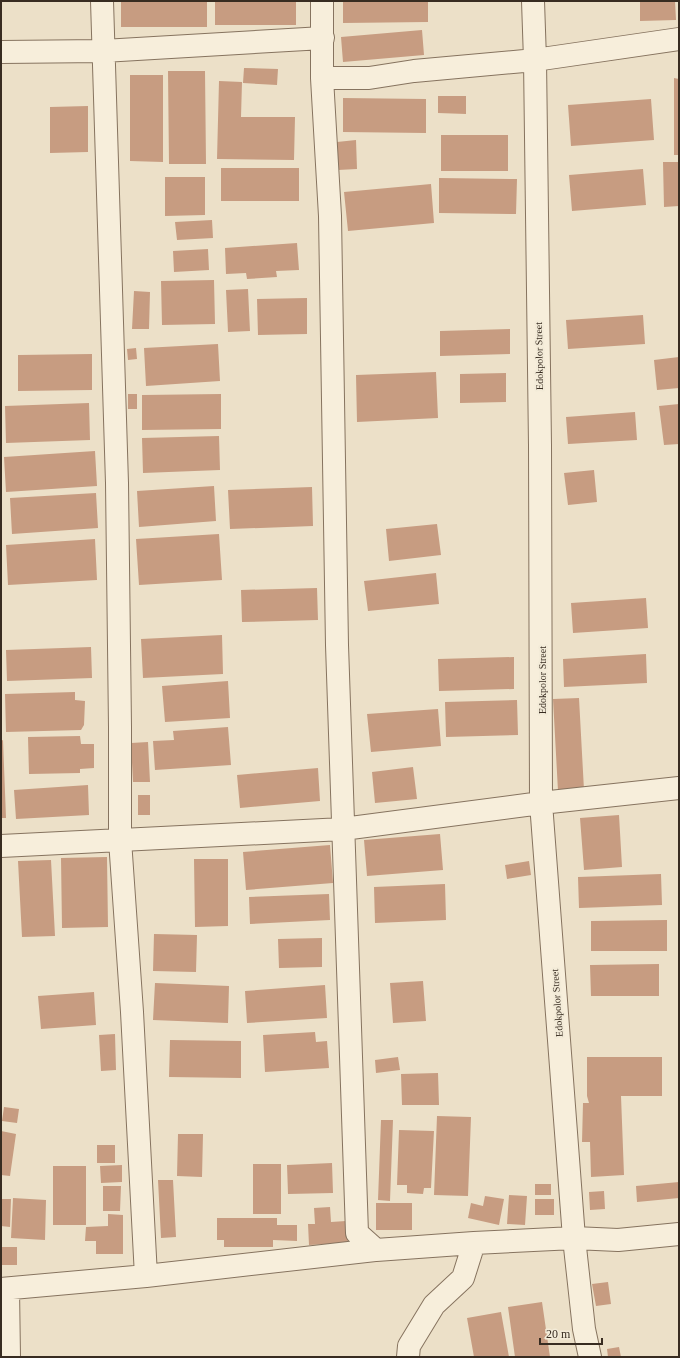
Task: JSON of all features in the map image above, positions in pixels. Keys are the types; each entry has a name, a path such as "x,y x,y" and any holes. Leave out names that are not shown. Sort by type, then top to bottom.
{"street":[{"path":"102,1 117,483 120,840 132,1012 146,1276"},
{"path":"322,1 322,78 330,216 336,637 357,1233 374,1250"},
{"name":"Edokpolor Street","path":"533,1 540,445 541,802 574,1238 584,1329 590,1357"},
{"path":"1,52 103,51 322,38"},
{"path":"322,78 369,78 535,60 679,38"},
{"path":"1,846 343,828 541,802 679,788"},
{"path":"9,1357 5,1289 146,1276 374,1250 474,1242 574,1238 618,1240 679,1234"},
{"path":"408,1357 409,1346 434,1305 463,1278 474,1242"}],"building":[{"path":"121,1 207,1 207,27 121,27"},
{"path":"215,1 296,1 296,25 215,25"},
{"path":"343,1 428,1 428,22 343,23"},
{"path":"640,1 675,1 676,20 640,21"},
{"path":"422,30 424,55 343,62 341,37"},
{"path":"244,68 278,69 277,85 243,83"},
{"path":"168,71 205,71 206,164 169,164"},
{"path":"130,75 163,75 163,162 130,161"},
{"path":"674,78 679,79 679,155 674,155"},
{"path":"219,81 242,82 241,117 295,117 294,160 217,159"},
{"path":"438,96 466,96 466,114 438,113"},
{"path":"343,98 426,99 426,133 343,132"},
{"path":"651,99 654,140 571,146 568,105"},
{"path":"88,106 88,152 50,153 50,107"},
{"path":"441,135 508,135 508,171 441,171"},
{"path":"356,140 357,169 338,170 337,142"},
{"path":"663,162 679,162 679,206 664,207"},
{"path":"221,168 299,168 299,201 221,201"},
{"path":"643,169 646,205 572,211 569,175"},
{"path":"165,177 205,177 205,215 165,216"},
{"path":"439,178 517,179 516,214 439,213"},
{"path":"431,184 434,223 348,231 344,192"},
{"path":"212,220 213,238 177,240 175,222"},
{"path":"297,243 299,270 276,271 277,277 247,279 246,273 226,274 225,248"},
{"path":"208,249 209,270 174,272 173,251"},
{"path":"214,280 215,324 162,325 161,281"},
{"path":"248,289 250,331 228,332 226,290"},
{"path":"134,291 150,292 149,329 132,329"},
{"path":"307,298 307,334 258,335 257,299"},
{"path":"643,315 645,344 568,349 566,320"},
{"path":"510,329 510,354 440,356 440,331"},
{"path":"218,344 220,381 146,386 144,348"},
{"path":"136,348 137,359 128,360 127,349"},
{"path":"92,354 92,390 18,391 18,355"},
{"path":"679,357 679,388 657,390 654,360"},
{"path":"436,372 438,418 357,422 356,375"},
{"path":"506,373 506,402 460,403 460,374"},
{"path":"128,394 137,394 137,409 128,409"},
{"path":"221,394 221,429 142,430 142,395"},
{"path":"89,403 90,440 6,443 5,406"},
{"path":"679,404 679,444 664,445 659,406"},
{"path":"635,412 637,440 568,444 566,417"},
{"path":"219,436 220,470 143,473 142,438"},
{"path":"95,451 97,486 6,492 4,457"},
{"path":"594,470 597,502 568,505 564,473"},
{"path":"214,486 216,521 139,527 137,491"},
{"path":"312,487 313,526 230,529 228,490"},
{"path":"96,493 98,528 12,534 10,498"},
{"path":"437,524 441,555 389,561 386,529"},
{"path":"219,534 222,580 139,585 136,539"},
{"path":"95,539 97,580 8,585 6,545"},
{"path":"436,573 439,604 368,611 364,581"},
{"path":"317,588 318,620 242,622 241,590"},
{"path":"646,598 648,628 573,633 571,603"},
{"path":"222,635 223,674 143,678 141,639"},
{"path":"91,647 92,678 7,681 6,650"},
{"path":"646,654 647,683 564,687 563,659"},
{"path":"514,657 514,689 439,691 438,659"},
{"path":"228,681 230,718 165,722 162,686"},
{"path":"75,692 75,700 85,701 84,725 81,730 6,732 5,694"},
{"path":"579,698 584,790 558,791 553,699"},
{"path":"517,700 518,735 446,737 445,702"},
{"path":"438,709 441,746 371,752 367,714"},
{"path":"228,727 231,765 155,770 153,741 174,740 173,731"},
{"path":"80,736 81,744 94,744 94,768 80,769 80,773 29,774 28,737"},
{"path":"3,740 6,818 1,818 1,741"},
{"path":"148,742 150,782 133,782 131,743"},
{"path":"413,767 417,799 375,803 372,772"},
{"path":"318,768 320,801 240,808 237,775"},
{"path":"88,785 89,815 16,819 14,790"},
{"path":"138,795 150,795 150,815 138,815"},
{"path":"619,815 622,867 584,870 580,818"},
{"path":"440,834 443,870 367,876 364,840"},
{"path":"330,845 333,883 246,890 243,852"},
{"path":"107,857 108,927 62,928 61,858"},
{"path":"194,859 228,859 228,926 195,927"},
{"path":"51,860 55,936 22,937 18,861"},
{"path":"529,861 531,875 507,879 505,865"},
{"path":"661,874 662,905 579,908 578,877"},
{"path":"445,884 446,920 375,923 374,887"},
{"path":"329,894 330,920 250,924 249,897"},
{"path":"667,920 667,951 591,951 591,921"},
{"path":"154,934 197,935 196,972 153,971"},
{"path":"322,938 322,967 279,968 278,939"},
{"path":"659,964 659,996 591,996 590,965"},
{"path":"423,981 426,1021 393,1023 390,983"},
{"path":"155,983 229,986 228,1023 153,1020"},
{"path":"325,985 327,1018 247,1023 245,991"},
{"path":"94,992 96,1025 41,1029 38,996"},
{"path":"315,1032 316,1042 327,1041 329,1068 265,1072 263,1035"},
{"path":"115,1034 116,1070 101,1071 99,1035"},
{"path":"170,1040 241,1041 241,1078 169,1077"},
{"path":"398,1057 400,1070 376,1073 375,1060"},
{"path":"587,1057 662,1057 662,1096 621,1096 624,1175 591,1177 590,1142 582,1142 583,1103 589,1103 587,1096"},
{"path":"438,1073 439,1105 402,1105 401,1074"},
{"path":"4,1107 19,1109 17,1123 2,1121"},
{"path":"437,1116 471,1117 468,1196 434,1195"},
{"path":"381,1120 393,1120 390,1201 378,1200"},
{"path":"399,1130 434,1131 431,1188 424,1188 423,1194 407,1193 407,1185 397,1185"},
{"path":"1,1131 16,1134 10,1176 1,1175"},
{"path":"178,1134 203,1134 202,1177 177,1176"},
{"path":"97,1145 115,1145 115,1163 97,1163"},
{"path":"332,1163 333,1193 288,1194 287,1165"},
{"path":"253,1164 281,1164 281,1214 253,1214"},
{"path":"122,1165 122,1182 101,1183 100,1166"},
{"path":"53,1166 86,1166 86,1225 53,1225"},
{"path":"158,1180 173,1180 176,1237 161,1238"},
{"path":"679,1182 679,1198 637,1202 636,1186"},
{"path":"535,1184 551,1184 551,1195 535,1195"},
{"path":"103,1186 121,1186 120,1211 103,1211"},
{"path":"604,1191 605,1209 590,1210 589,1192"},
{"path":"509,1195 527,1196 525,1225 507,1224"},
{"path":"485,1196 504,1199 499,1225 468,1218 471,1203 483,1206"},
{"path":"13,1198 46,1200 45,1240 11,1238"},
{"path":"1,1199 11,1199 10,1227 1,1226"},
{"path":"535,1199 554,1199 554,1215 535,1215"},
{"path":"376,1203 412,1203 412,1230 376,1230"},
{"path":"330,1207 331,1222 346,1221 348,1243 309,1245 308,1224 315,1224 314,1208"},
{"path":"108,1214 123,1215 123,1254 96,1254 96,1241 85,1241 86,1227 108,1226"},
{"path":"217,1218 277,1218 277,1225 297,1225 297,1241 273,1240 273,1247 224,1247 224,1240 217,1240"},
{"path":"1,1247 17,1247 17,1265 1,1265"},
{"path":"608,1282 611,1304 596,1306 592,1284"},
{"path":"542,1302 550,1357 515,1357 508,1307"},
{"path":"501,1312 509,1357 474,1357 467,1318"},
{"path":"619,1347 621,1357 608,1357 607,1349"}]}
